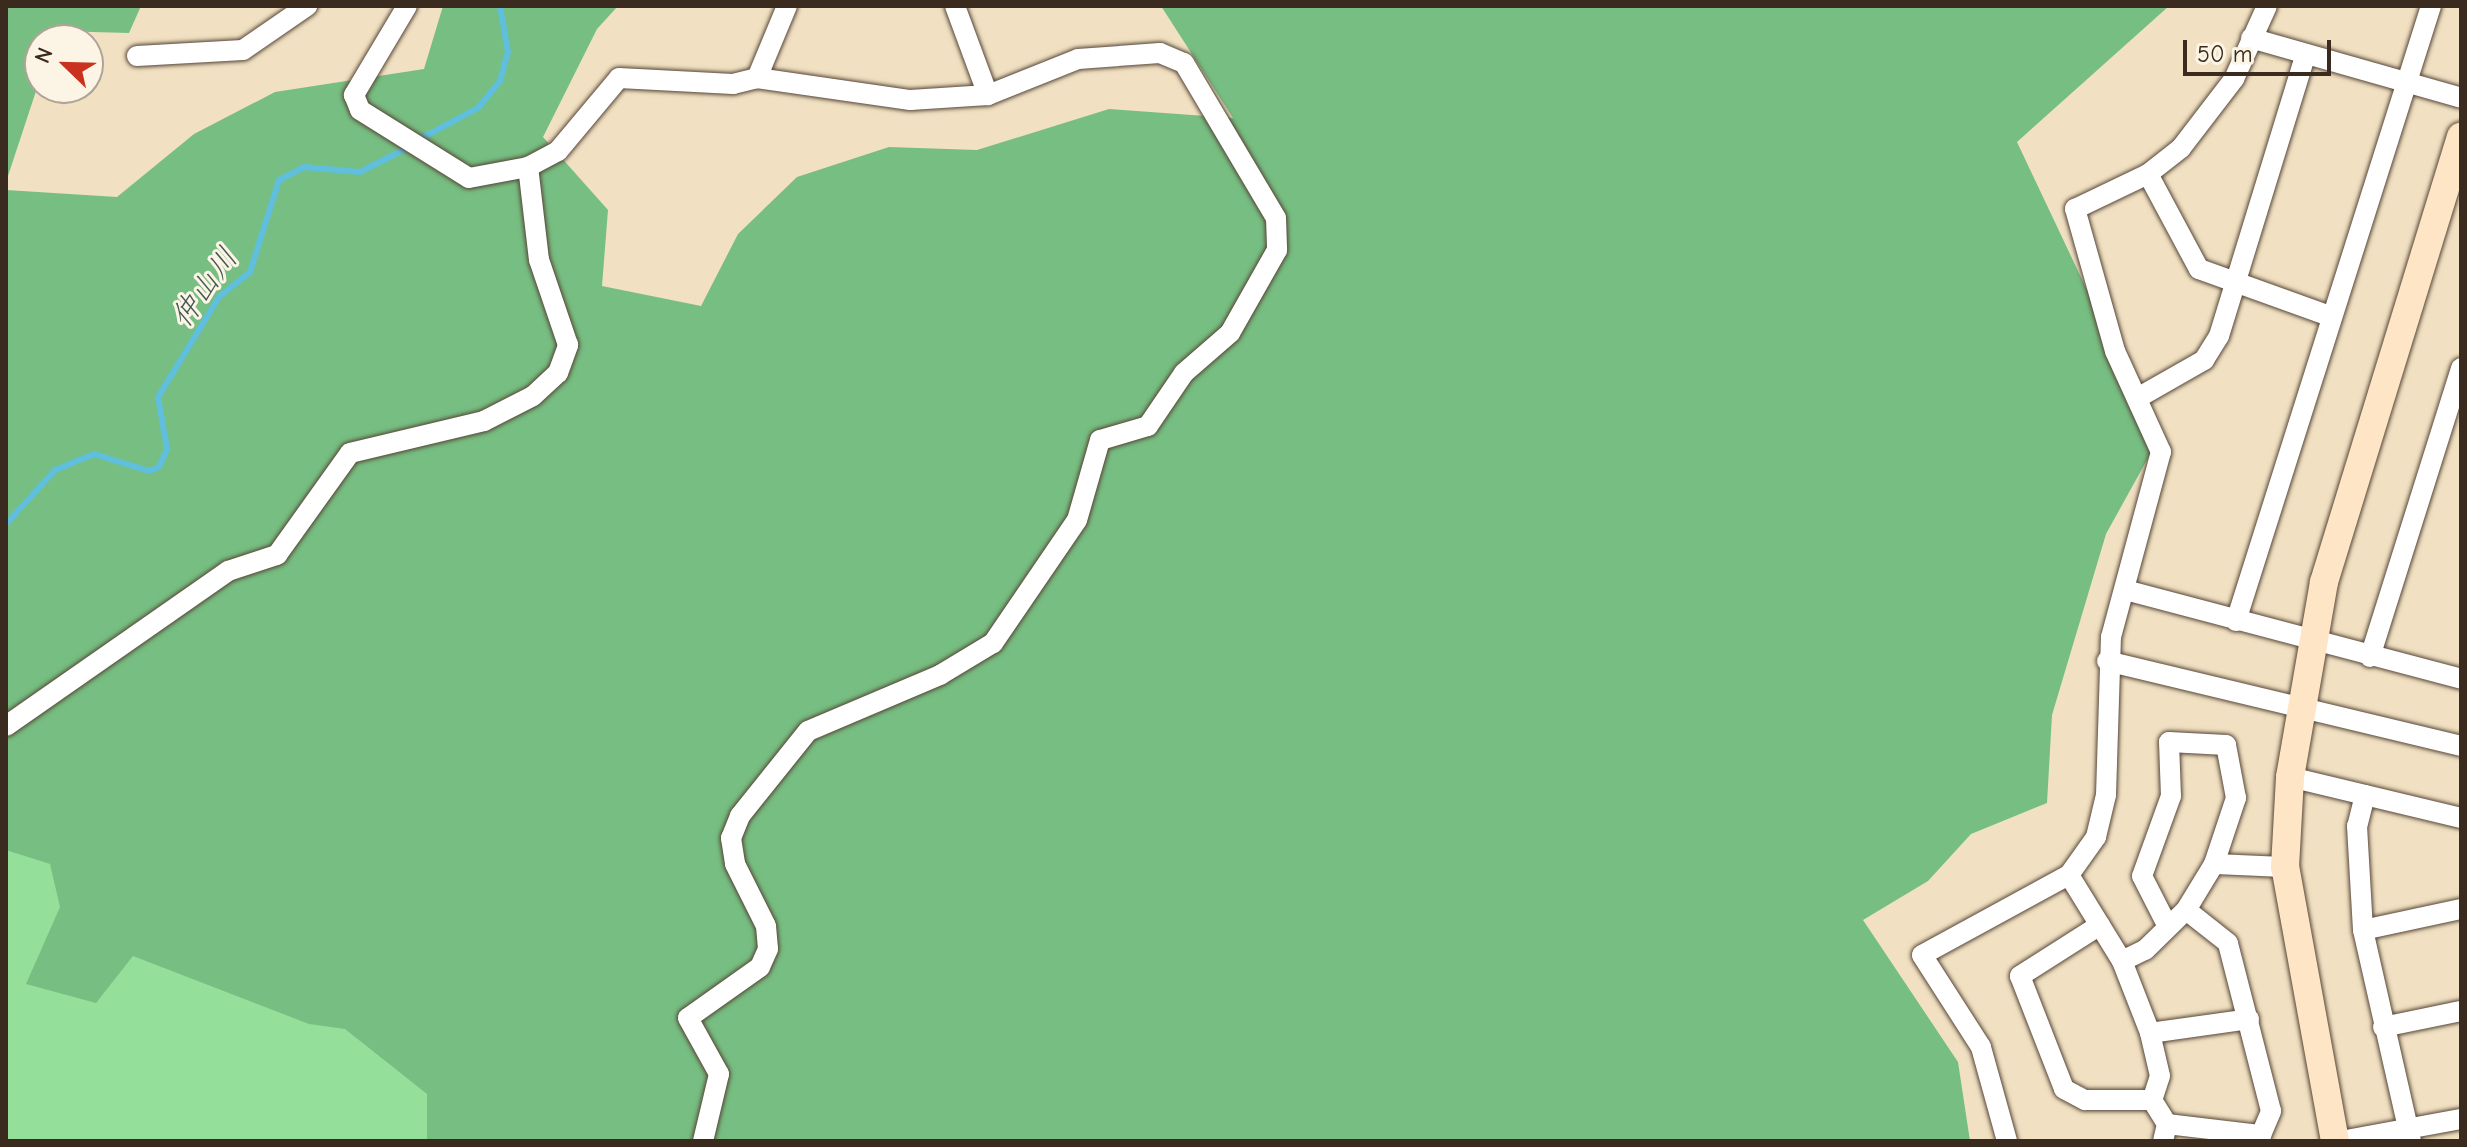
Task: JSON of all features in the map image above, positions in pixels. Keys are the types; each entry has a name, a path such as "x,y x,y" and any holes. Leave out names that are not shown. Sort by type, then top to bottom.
{"street":[{"path":"137,56 243,50 307,6"},
{"path":"407,6 360,77 354,95 360,110 469,178 528,167 576,138 619,78 733,84 757,78 910,100 988,95 1078,59 1160,53 1184,63 1257,177 1276,218 1277,250 1230,333 1184,373 1160,415 1148,426 1100,440 1077,520 993,643 940,675 808,731 740,816 731,838 735,864 766,926 768,949 760,967 688,1018 719,1074 703,1141"},
{"path":"757,78 787,6"},
{"path":"955,6 988,95"},
{"path":"2007,1141 1981,1047 1922,955 2069,875 2096,837 2106,795 2107,661 2161,452 2141,396 2115,351 2075,209 2148,174 2212,114 2267,6"},
{"path":"2236,621 2431,6"},
{"path":"2251,38 2461,98"},
{"path":"2141,396 2204,360 2233,286 2306,54"},
{"path":"2461,137 2309,642 2290,777 2285,867 2338,1141 2410,1136 2461,1119"},
{"path":"6,726 228,571 277,555 350,453 484,421 533,396 558,373 568,345 539,260 528,167"},
{"path":"2148,174 2199,269 2233,286 2332,317"},
{"path":"2370,657 2461,368"},
{"path":"2125,590 2309,642 2461,679"},
{"path":"2107,661 2299,712 2461,746"},
{"path":"2122,961 2145,950 2166,923 2186,910 2214,864 2236,798 2226,745 2169,742 2171,796 2142,876 2166,923"},
{"path":"2290,777 2461,818"},
{"path":"2365,795 2357,826 2363,930 2410,1136"},
{"path":"2214,864 2285,867"},
{"path":"2069,875 2122,961 2150,1033 2160,1076 2152,1100 2165,1132 2261,1135 2271,1111 2228,943 2186,910"},
{"path":"2363,930 2461,909"},
{"path":"2100,925 2020,976 2064,1089 2085,1100 2152,1100"},
{"path":"2383,1027 2461,1011"},
{"path":"2150,1033 2249,1019"}],"green space":[{"path":"6,6 141,6 129,33 104,32 104,24 24,24 24,104 32,104 6,182"},
{"path":"443,6 618,6 597,29 543,137 608,210 602,286 701,306 738,234 797,177 889,147 977,150 1109,109 1233,118 1161,6 2169,6 2017,142 2158,440 2106,534 2052,715 2047,803 1971,834 1928,881 1863,920 1958,1062 1970,1141 427,1141 427,1094 345,1029 309,1024 133,956 96,1003 26,984 60,907 50,864 6,850 6,190 117,197 194,134 275,92 424,69"},
{"path":"6,729 607,1141 6,1141"}],"waterway":[{"name":"仲山川","path":"418,140 478,108 500,81 508,52 500,6"},
{"name":"仲山川","path":"6,524 55,470 94,454 149,471 159,467 167,449 158,397 219,297 250,272 279,180 304,167 360,172 409,147"}]}
